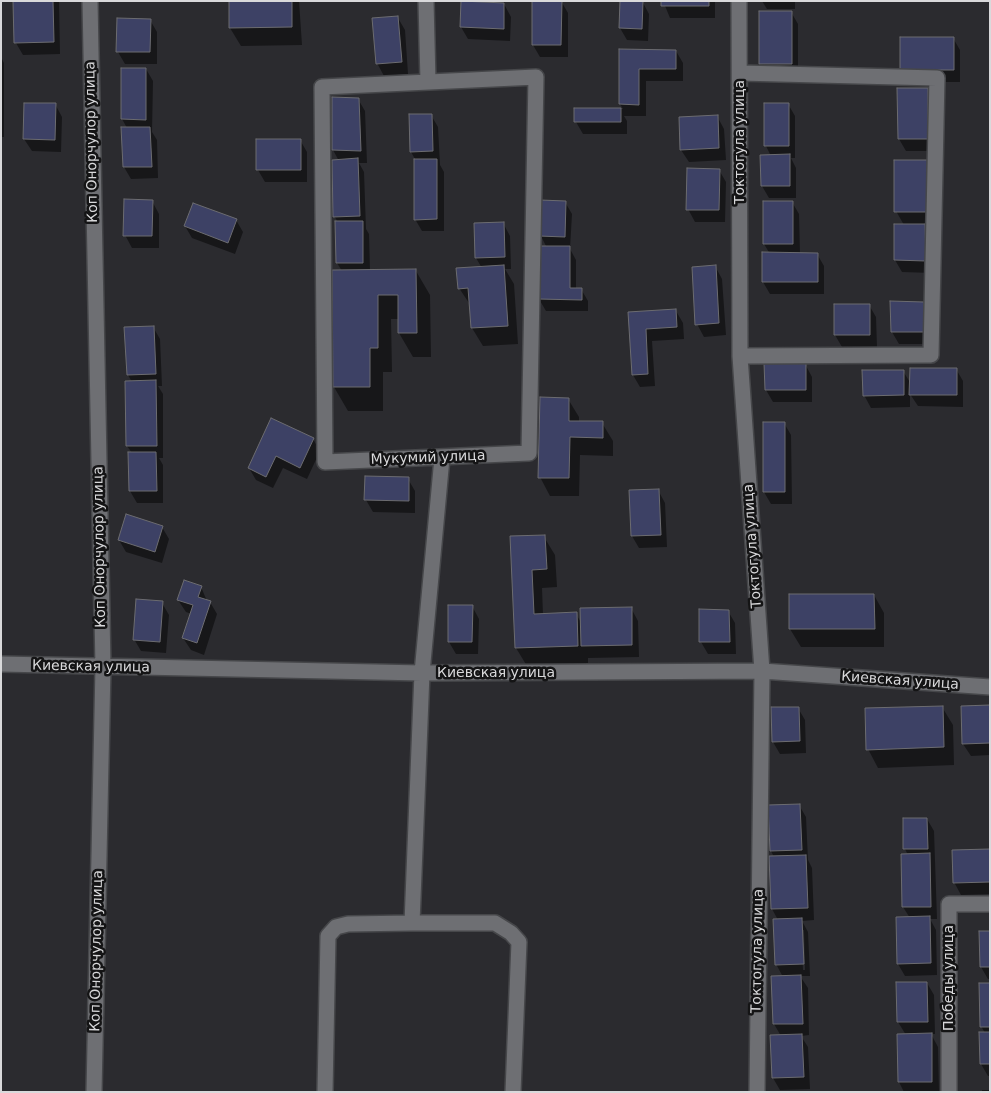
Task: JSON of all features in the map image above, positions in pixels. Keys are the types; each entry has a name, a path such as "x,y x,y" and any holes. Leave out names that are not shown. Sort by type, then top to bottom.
{"street":[{"name":"Коп Онорчулор улица","path":"90,1 103,667 94,1092"},
{"path":"426,1 428,82"},
{"name":"Токтогула улица","path":"739,1 740,356 762,671 757,1092"},
{"path":"740,72 936,78 931,355 740,356"},
{"name":"Мукумий улица","path":"536,76 529,453 442,458 325,462 322,87 536,76"},
{"path":"412,923 422,673 442,458"},
{"name":"Киевская улица","path":"1,664 422,673 762,671 990,687"},
{"name":"Победы улица","path":"949,1092 949,904 990,904"},
{"path":"325,1092 328,936 336,927 348,924 412,923 495,923 511,933 519,942 513,1092"}],"building":[{"path":"13,1 53,1 54,42 14,43"},
{"path":"229,1 292,1 292,27 229,28"},
{"path":"461,1 504,3 504,29 460,27"},
{"path":"532,1 562,1 561,45 532,45"},
{"path":"620,1 643,1 642,29 619,28"},
{"path":"661,1 709,1 709,6 661,6"},
{"path":"759,11 792,11 792,64 759,64"},
{"path":"398,16 402,62 376,64 372,18"},
{"path":"117,18 151,19 150,52 116,52"},
{"path":"900,37 954,37 954,70 900,70"},
{"path":"619,49 676,50 676,69 639,69 639,105 619,104"},
{"path":"121,68 146,68 146,120 121,119"},
{"path":"897,88 928,88 928,139 898,139"},
{"path":"332,97 359,98 361,151 332,150"},
{"path":"24,103 56,103 55,140 23,139"},
{"path":"764,103 789,103 789,146 764,146"},
{"path":"574,108 621,108 621,122 574,122"},
{"path":"409,114 432,114 433,151 410,152"},
{"path":"718,115 719,148 680,150 679,117"},
{"path":"121,127 150,127 152,167 123,167"},
{"path":"256,139 301,139 301,170 256,170"},
{"path":"790,154 790,186 761,186 760,155"},
{"path":"358,158 360,216 333,217 332,160"},
{"path":"414,159 437,159 437,219 414,220"},
{"path":"894,160 928,160 927,212 894,212"},
{"path":"687,168 720,169 719,210 686,210"},
{"path":"124,199 153,200 152,236 123,236"},
{"path":"540,200 566,201 565,237 539,236"},
{"path":"763,201 793,201 793,244 763,244"},
{"path":"193,203 237,219 228,243 184,226"},
{"path":"335,221 363,221 363,263 336,263"},
{"path":"504,222 505,257 475,258 474,223"},
{"path":"894,224 925,224 926,261 894,260"},
{"path":"538,246 570,246 570,288 582,288 582,300 538,299"},
{"path":"762,252 818,253 818,282 762,282"},
{"path":"504,265 508,326 471,328 468,288 458,289 456,268"},
{"path":"716,265 719,323 695,325 692,267"},
{"path":"416,269 417,333 398,333 398,295 378,295 378,348 370,348 370,387 333,387 332,270"},
{"path":"890,301 924,302 924,332 891,332"},
{"path":"834,304 870,304 870,335 834,335"},
{"path":"676,309 677,327 646,329 648,374 632,375 628,312"},
{"path":"154,326 156,374 127,375 124,327"},
{"path":"764,363 806,363 806,390 765,390"},
{"path":"910,368 957,368 957,395 909,395"},
{"path":"862,370 904,370 904,395 863,396"},
{"path":"156,380 157,446 126,446 125,381"},
{"path":"540,397 569,398 569,421 603,421 603,438 570,437 569,478 538,478"},
{"path":"271,418 314,438 300,468 276,456 266,477 248,468"},
{"path":"763,422 785,422 785,492 763,492"},
{"path":"128,452 156,452 157,491 129,491"},
{"path":"365,476 409,477 409,501 364,500"},
{"path":"659,489 661,535 631,536 629,490"},
{"path":"126,514 163,526 155,552 118,540"},
{"path":"545,535 547,569 532,570 534,614 577,612 578,646 515,648 510,536"},
{"path":"184,580 202,586 198,597 211,601 197,643 182,638 193,605 177,600"},
{"path":"789,594 874,594 875,629 789,629"},
{"path":"136,599 163,601 160,642 133,640"},
{"path":"448,605 473,605 472,642 448,642"},
{"path":"632,607 632,645 581,646 580,608"},
{"path":"699,609 729,610 730,642 699,642"},
{"path":"990,705 990,743 962,744 961,706"},
{"path":"943,706 944,747 866,750 865,708"},
{"path":"771,707 799,707 800,741 772,742"},
{"path":"800,804 802,850 770,851 768,805"},
{"path":"903,818 927,818 928,849 903,849"},
{"path":"990,849 990,882 953,883 952,850"},
{"path":"930,853 931,907 902,907 901,854"},
{"path":"806,855 808,908 771,909 769,856"},
{"path":"930,916 931,963 897,964 896,917"},
{"path":"802,918 804,964 775,965 773,919"},
{"path":"979,931 990,931 990,967 980,967"},
{"path":"801,975 803,1024 773,1024 771,976"},
{"path":"896,982 927,982 928,1022 897,1022"},
{"path":"979,983 990,983 990,1027 980,1027"},
{"path":"979,1032 990,1032 990,1064 980,1064"},
{"path":"932,1033 932,1082 898,1082 897,1034"},
{"path":"802,1034 804,1077 772,1078 770,1035"}]}
